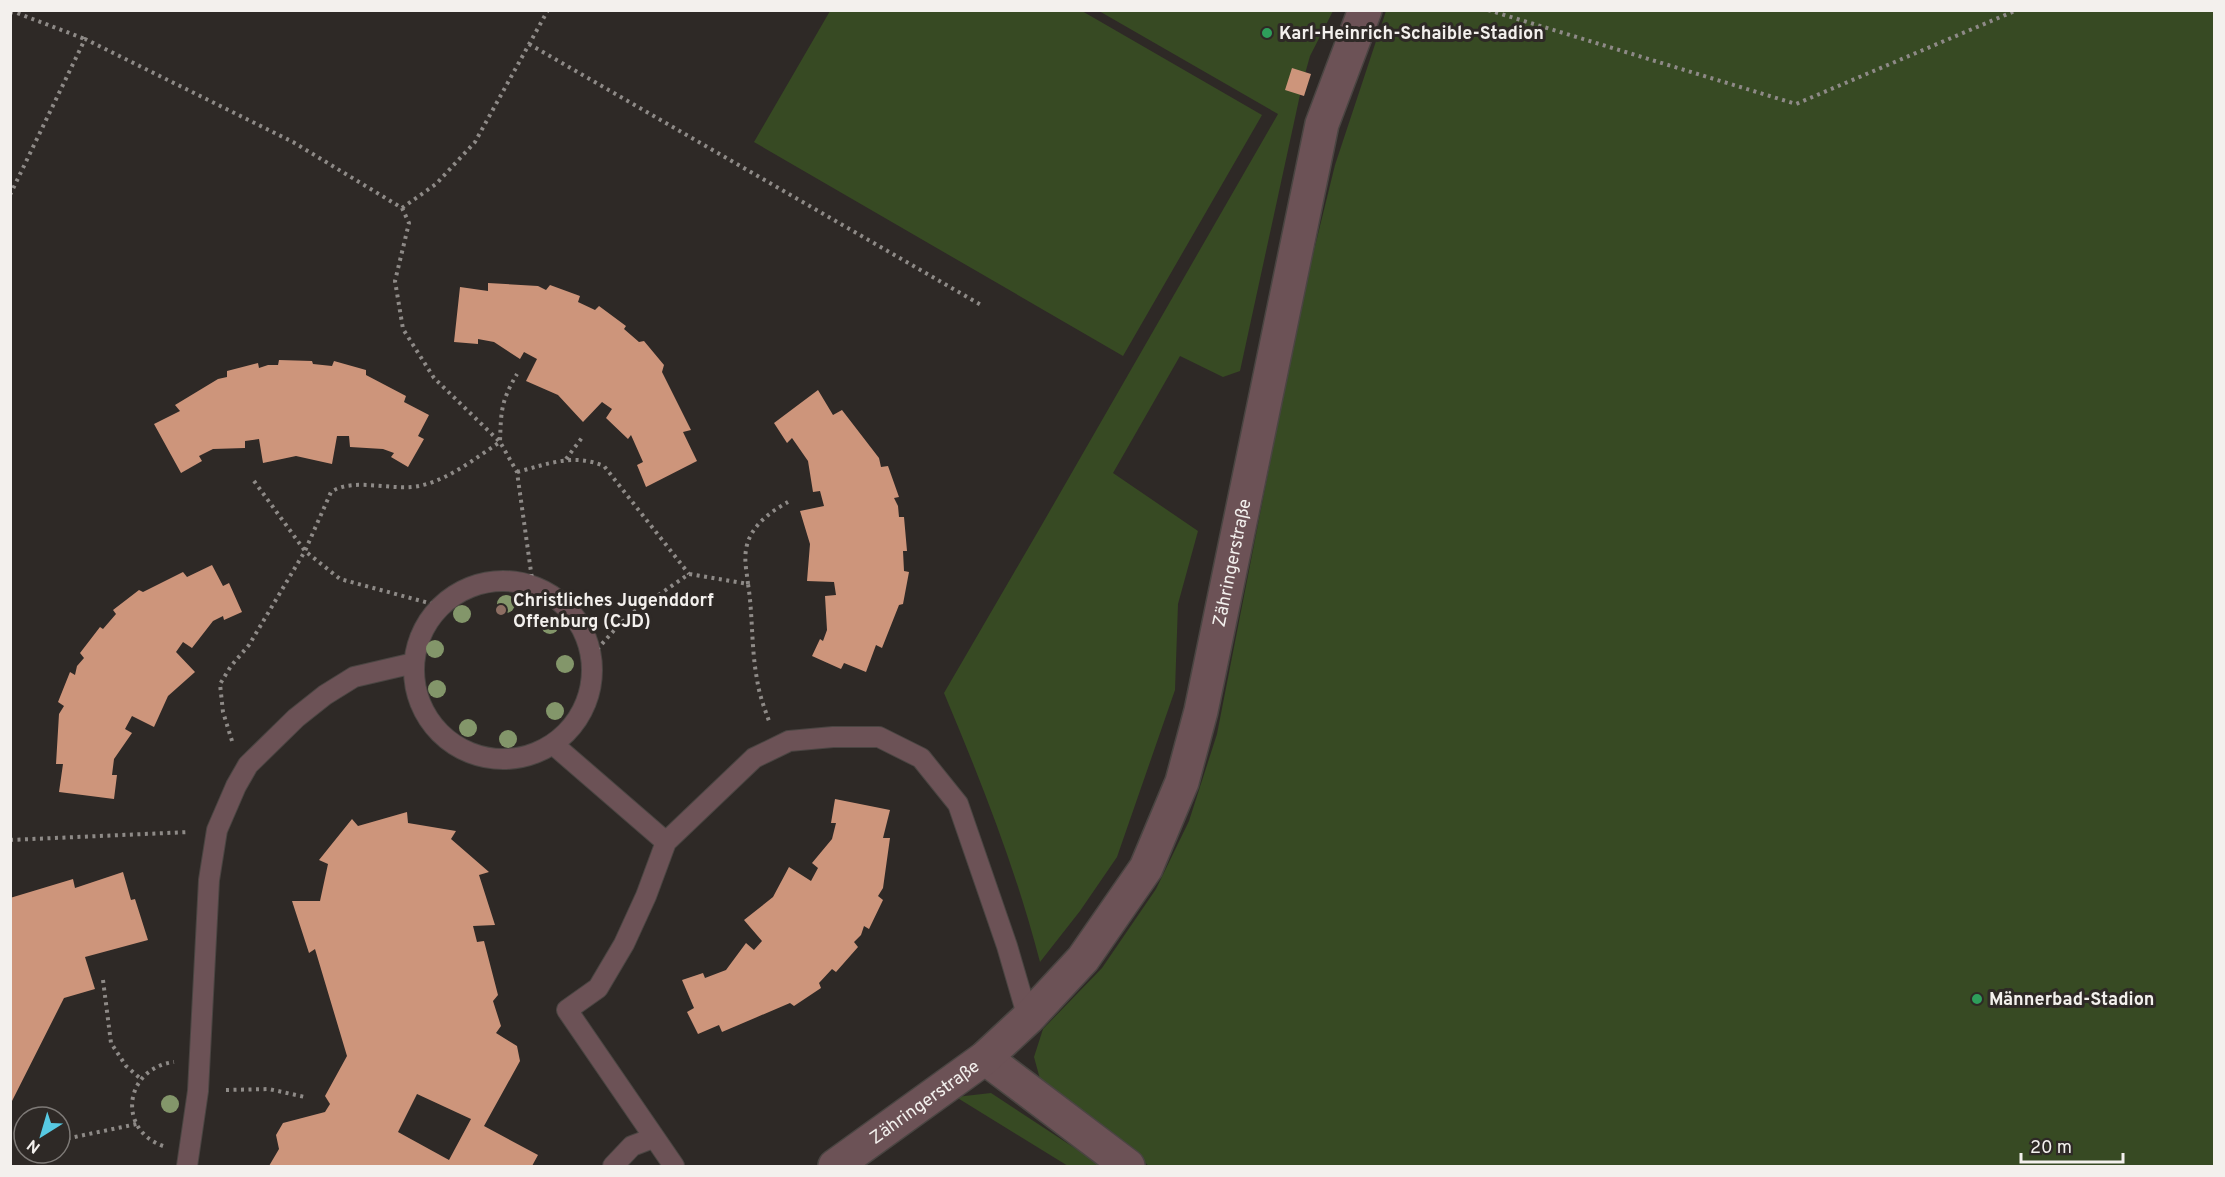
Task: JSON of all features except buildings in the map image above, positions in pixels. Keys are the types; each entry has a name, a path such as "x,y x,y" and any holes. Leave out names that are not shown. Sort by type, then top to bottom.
{"street":[{"name":"Zähringerstraße","path":"835,1167 985,1058 1028,1018 1083,959 1146,868 1182,782 1201,711 1322,124 1365,10"},
{"name":"Zähringerstraße","path":"985,1058 1128,1167"}],"lane":[{"path":"509,581 533,586 554,597 572,613 585,632 592,655 592,681 586,706 572,728 554,745 528,757 499,760 471,754 447,740 428,718 417,692 414,663 418,643 427,623 440,606 460,592 484,583 509,581"},
{"path":"187,1167 198,1091 209,880 217,830 236,786 249,765 296,718 325,695 354,677 414,663"},
{"path":"674,1167 567,1010 598,988 624,944 646,896 666,842 754,758 789,741 879,737 921,758 958,804 1007,946 1028,1018"},
{"path":"554,745 666,842"},
{"path":"614,1167 632,1146 653,1138"}],"path":[{"path":"402,208 436,184 475,142 548,10"},
{"path":"1488,10 1796,104 2017,10"},
{"path":"10,12 85,39 293,142 402,208 409,224 395,281 403,329 435,378 500,442 517,472 533,586"},
{"path":"10,195 85,39"},
{"path":"529,44 983,306"},
{"path":"500,442 501,411 505,395 517,374"},
{"path":"566,460 584,435"},
{"path":"249,765 232,740 223,712 220,684 231,666 249,645 305,551 331,492 339,487 355,485 405,488 424,485 456,471 500,442"},
{"path":"517,472 566,460 588,459 604,466 689,574 748,584"},
{"path":"254,482 305,551 340,579 440,606"},
{"path":"779,746 756,678 746,550 753,533 768,514 788,501"},
{"path":"592,655 625,618 689,574"},
{"path":"10,840 217,830"},
{"path":"103,980 111,1043 126,1066 141,1079"},
{"path":"190,1147 170,1149 152,1142 137,1124 132,1110 134,1091 144,1074 160,1064 180,1061 198,1067"},
{"path":"198,1091 269,1089 305,1097"},
{"path":"72,1138 137,1124"}],"green space":[{"path":"830,11 1082,11 1262,115 1123,356 754,142"},
{"path":"1099,11 1333,11 1310,56 1303,81 1240,371 1223,377 1180,356 1113,473 1198,531 1178,604 1175,690 1117,857 1080,911 1040,962 1031,927 997,826 944,693 1278,114"},
{"path":"1386,11 2214,11 2214,1166 1149,1166 1061,1100 1040,1079 1034,1057 1043,1029 1102,968 1156,889 1189,821 1217,734 1302,299 1335,165"},
{"path":"991,1093 1102,1166 1068,1166 956,1097"}],"place":[{"name":"Karl-Heinrich-Schaible-Stadion","path":"1267,33"},
{"name":"Christliches Jugenddorf Offenburg (CJD)","path":"501,610"},
{"name":"Männerbad-Stadion","path":"1977,999"}]}
